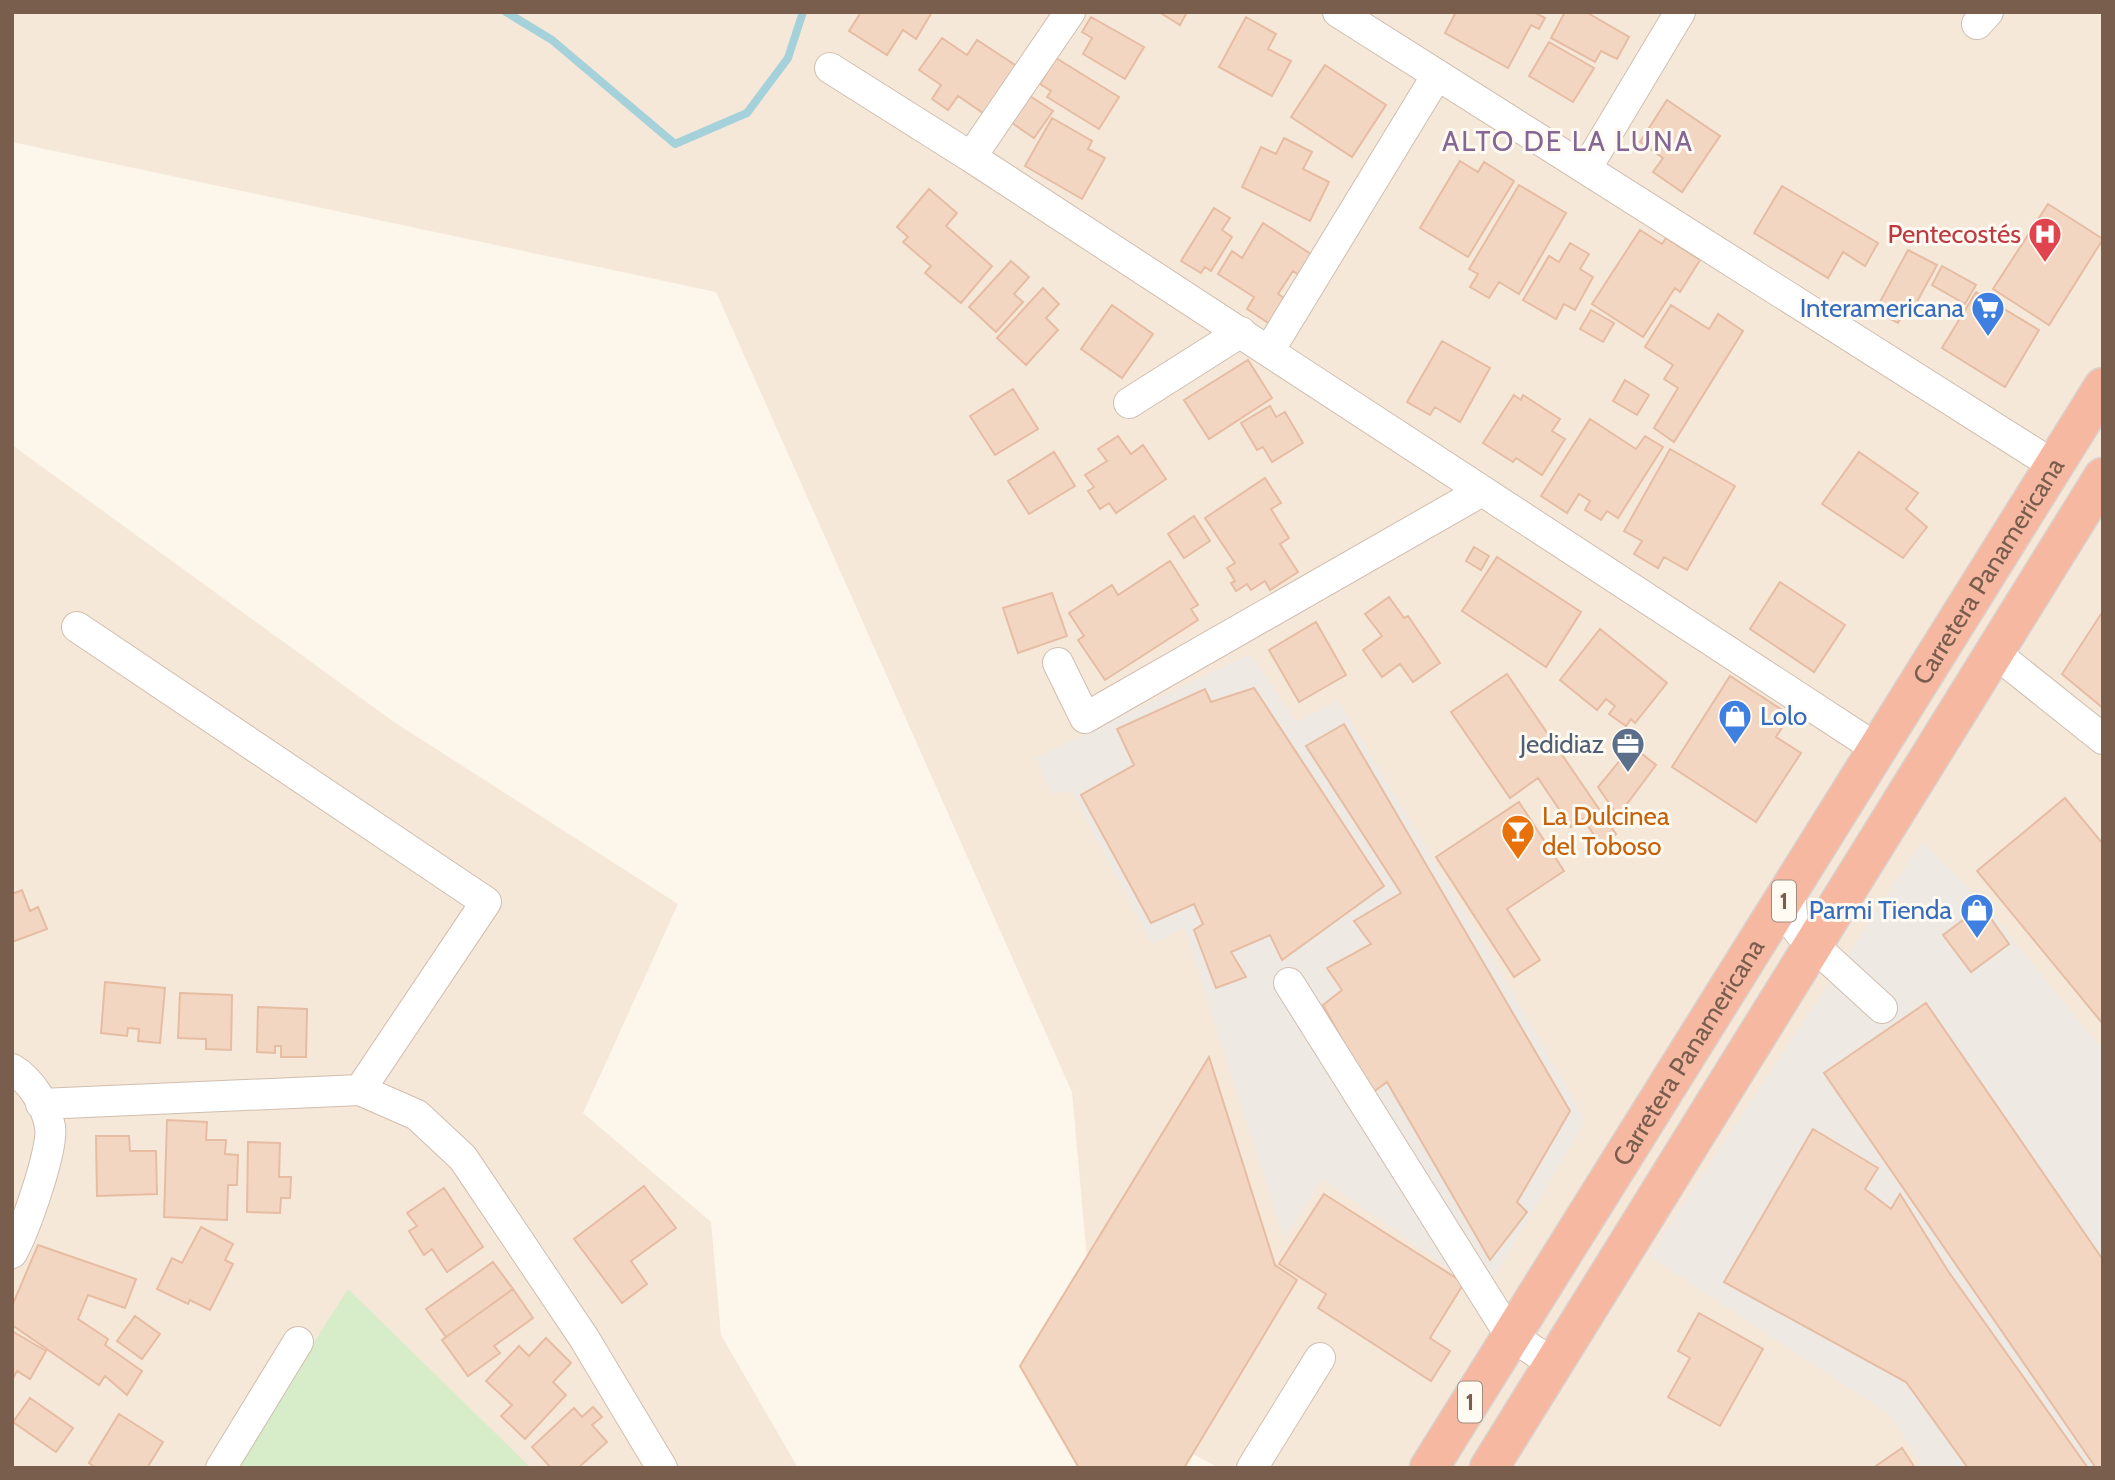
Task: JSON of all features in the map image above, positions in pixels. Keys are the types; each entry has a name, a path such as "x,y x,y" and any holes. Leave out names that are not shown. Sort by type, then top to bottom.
{"highway":[{"name":"Carretera Panamericana","path":"1429,1468 2103,387"},
{"path":"2014,620 2028,577 2059,510 2061,493 2055,466 2085,455 2103,434"},
{"name":"Carretera Panamericana","path":"1489,1468 2103,477"}],"street":[{"path":"971,157 1070,12"},
{"path":"1338,12 2055,466"},
{"path":"1586,169 1681,12"},
{"path":"830,68 1241,332 1878,750"},
{"path":"1269,351 1437,75"},
{"path":"1129,404 1241,332"},
{"path":"1058,663 1085,718 1482,491"},
{"path":"76,627 486,902 360,1090"},
{"path":"1994,652 2103,739"},
{"path":"1790,892 1793,924 1812,945 1882,1008"},
{"path":"1289,983 1510,1335 1554,1364"},
{"path":"12,1069 19,1073 39,1096 50,1127 50,1146 13,1249"},
{"path":"41,1104 360,1090 416,1115 463,1158 584,1338 662,1468"},
{"path":"221,1468 298,1342"},
{"path":"1252,1468 1320,1358"}],"shaded area":[{"path":"12,12 2103,12 2103,1468 1219,1468 1100,1403 1072,1092 716,292 12,142"},
{"path":"12,445 394,722 678,904 583,1113 711,1222 721,1335 798,1468 12,1468"},
{"path":"1250,654 1296,722 1338,700 1508,984 1585,1120 1483,1297 1466,1281 1322,1179 1284,1239 1184,927 1152,945 1071,791 1052,794 1036,758"},
{"path":"1922,841 1979,898 2103,1050 2103,1468 1924,1468 1889,1414 1649,1256"}],"green space":[{"path":"348,1289 531,1468 234,1468"}],"building":[{"path":"861,12 932,12 916,39 903,30 887,55 849,31"},
{"path":"1159,12 1187,12 1180,25"},
{"path":"1456,12 1534,12 1545,18 1539,29 1531,25 1508,68 1445,33"},
{"path":"1565,12 1586,12 1629,37 1617,59 1601,51 1595,62 1551,38"},
{"path":"1091,17 1144,47 1125,79 1083,54 1092,38 1082,32"},
{"path":"1246,17 1276,34 1268,49 1291,61 1272,96 1219,67"},
{"path":"942,38 967,55 977,40 1018,67 986,115 958,96 948,110 932,99 941,85 919,70"},
{"path":"1549,42 1594,68 1573,102 1529,76"},
{"path":"1056,58 1119,97 1099,129 1047,97 1051,91 1040,84"},
{"path":"1325,65 1386,105 1352,157 1291,117"},
{"path":"1030,96 1053,111 1034,138 1012,123"},
{"path":"1667,100 1720,136 1682,192 1653,172 1663,158 1640,142"},
{"path":"1052,118 1092,141 1088,149 1105,158 1082,199 1025,166"},
{"path":"1284,138 1312,152 1303,169 1329,182 1310,221 1242,187 1261,147 1276,154"},
{"path":"1460,161 1478,172 1484,162 1514,181 1468,257 1420,228"},
{"path":"1519,185 1566,213 1519,294 1499,282 1489,298 1470,287 1478,274 1469,269"},
{"path":"1782,186 1878,243 1865,266 1843,252 1828,278 1754,233"},
{"path":"929,189 957,213 946,226 992,266 961,303 925,273 931,266 903,242 908,237 897,227"},
{"path":"2048,204 2103,239 2049,325 1993,289"},
{"path":"1214,208 1230,218 1222,230 1232,237 1211,271 1205,267 1201,273 1181,261"},
{"path":"1263,223 1317,258 1304,278 1293,271 1278,294 1286,299 1270,324 1247,309 1254,297 1218,274 1232,251 1242,258"},
{"path":"1640,230 1662,244 1666,238 1700,260 1680,292 1675,288 1643,337 1592,304"},
{"path":"1570,243 1589,254 1580,269 1593,277 1575,310 1564,304 1556,319 1523,300 1549,256 1559,262"},
{"path":"1908,250 1937,265 1913,309 1908,305 1898,323 1875,311"},
{"path":"1011,261 1029,277 1014,294 1023,302 996,332 969,307"},
{"path":"1942,266 1976,285 1965,304 1932,285"},
{"path":"1043,288 1059,304 1046,318 1058,330 1026,365 997,338"},
{"path":"1976,292 2039,330 2005,387 1942,348"},
{"path":"1112,305 1153,334 1122,378 1081,349"},
{"path":"1671,305 1709,329 1718,314 1743,331 1674,442 1654,428 1678,388 1664,379 1673,365 1645,347"},
{"path":"1591,310 1614,323 1603,342 1580,329"},
{"path":"1442,341 1490,368 1460,422 1435,407 1430,415 1407,402"},
{"path":"1248,360 1272,398 1209,439 1184,400"},
{"path":"1625,380 1649,395 1637,415 1613,401"},
{"path":"1013,389 1038,429 995,455 970,416"},
{"path":"1514,395 1521,400 1523,395 1560,419 1552,431 1565,439 1542,475 1516,458 1513,462 1483,443"},
{"path":"1270,406 1276,417 1285,412 1303,443 1272,462 1263,447 1257,450 1241,423"},
{"path":"1590,419 1636,449 1645,436 1663,447 1618,518 1607,511 1601,520 1585,510 1590,501 1579,494 1567,513 1541,496"},
{"path":"1118,436 1131,454 1143,445 1166,479 1116,513 1109,503 1100,509 1088,491 1094,487 1085,475 1107,461 1098,449"},
{"path":"1670,449 1735,486 1687,570 1664,557 1658,568 1634,554 1642,541 1624,531"},
{"path":"1054,452 1075,486 1029,514 1008,481"},
{"path":"1859,452 1918,493 1906,509 1927,527 1903,558 1822,504"},
{"path":"1265,478 1281,503 1271,509 1289,538 1280,544 1298,572 1270,590 1265,581 1251,590 1247,584 1236,591 1231,583 1235,581 1227,568 1235,563 1205,518"},
{"path":"1194,516 1210,541 1184,558 1168,534"},
{"path":"1474,547 1489,556 1481,570 1466,561"},
{"path":"1497,557 1581,612 1546,667 1462,611"},
{"path":"1170,561 1198,605 1191,609 1198,620 1105,680 1078,640 1084,636 1069,613 1112,585 1118,595"},
{"path":"1780,582 1845,625 1814,672 1750,629"},
{"path":"1052,593 1067,636 1018,653 1003,608"},
{"path":"1389,597 1404,618 1408,616 1440,663 1413,682 1400,664 1382,677 1363,650 1382,636 1365,614"},
{"path":"2103,611 2103,708 2062,674"},
{"path":"1316,622 1346,675 1299,702 1269,650"},
{"path":"1600,629 1667,683 1635,723 1631,719 1626,726 1609,714 1615,706 1606,699 1597,710 1560,680"},
{"path":"1507,674 1616,834 1601,845 1583,819 1571,827 1538,778 1510,798 1451,712"},
{"path":"1730,676 1790,715 1776,737 1801,753 1756,822 1672,767"},
{"path":"1254,688 1384,886 1282,960 1270,935 1231,952 1246,977 1216,988 1194,930 1203,924 1194,904 1151,923 1081,795 1134,765 1117,729 1205,689 1211,702"},
{"path":"1344,724 1570,1111 1517,1202 1527,1212 1490,1260 1387,1082 1372,1093 1323,1005 1342,990 1327,968 1371,944 1354,921 1401,893 1306,746"},
{"path":"1632,746 1656,765 1618,816 1598,787"},
{"path":"2065,798 2103,844 2103,1024 1977,871"},
{"path":"1519,802 1564,871 1507,909 1540,960 1514,977 1436,857"},
{"path":"22,890 30,911 38,907 47,929 12,942 12,894"},
{"path":"1982,906 2009,944 1971,972 1943,935"},
{"path":"105,982 165,988 160,1043 138,1041 139,1029 128,1028 127,1036 101,1033"},
{"path":"180,993 232,995 231,1050 206,1049 206,1039 178,1038"},
{"path":"1926,1003 2103,1260 2103,1468 2096,1468 1824,1073"},
{"path":"258,1007 307,1009 306,1057 281,1057 281,1046 275,1046 275,1053 257,1052"},
{"path":"1209,1057 1275,1265 1297,1280 1184,1468 1079,1468 1020,1366"},
{"path":"167,1120 207,1122 206,1140 226,1140 225,1154 238,1155 237,1185 228,1185 227,1220 164,1217"},
{"path":"1813,1129 1878,1168 1865,1189 1891,1209 1900,1194 1948,1271 2088,1468 1968,1468 1906,1382 1724,1282"},
{"path":"96,1136 129,1136 130,1151 156,1151 157,1194 97,1196"},
{"path":"248,1142 280,1143 279,1177 291,1177 290,1198 281,1198 280,1213 247,1212"},
{"path":"644,1186 676,1228 631,1261 647,1284 622,1303 574,1239"},
{"path":"444,1188 483,1247 447,1272 432,1249 424,1255 409,1231 417,1226 407,1213"},
{"path":"1324,1194 1464,1283 1430,1338 1450,1351 1431,1381 1318,1308 1326,1294 1279,1264"},
{"path":"201,1227 233,1244 225,1260 233,1264 210,1310 190,1300 188,1304 157,1289 172,1258 182,1263"},
{"path":"38,1245 136,1279 125,1308 88,1295 78,1319 108,1339 105,1345 142,1371 127,1395 105,1376 99,1385 12,1325 12,1306"},
{"path":"493,1262 513,1289 446,1337 426,1309"},
{"path":"513,1289 533,1318 494,1346 500,1353 468,1376 442,1340"},
{"path":"1699,1313 1763,1349 1720,1426 1668,1397 1690,1358 1678,1351"},
{"path":"135,1316 160,1334 142,1359 117,1341"},
{"path":"12,1331 46,1351 30,1379 17,1371 12,1380"},
{"path":"546,1338 571,1363 553,1382 566,1395 525,1439 501,1416 512,1405 486,1381 519,1346 529,1356"},
{"path":"30,1398 73,1428 56,1452 13,1422"},
{"path":"593,1407 602,1417 592,1425 607,1442 578,1468 551,1468 532,1447 574,1408 582,1417"},
{"path":"119,1414 163,1442 147,1468 96,1468 89,1463"},
{"path":"1902,1448 1915,1468 1873,1468"}],"waterway":[{"path":"506,12 552,40 675,144 747,113 788,58 803,12"}],"place":[{"name":"Pentecostés","path":"2045,264"},
{"name":"Interamericana","path":"1988,338"},
{"name":"Lolo","path":"1735,746"},
{"name":"Jedidiaz","path":"1628,774"},
{"name":"La Dulcinea del Toboso","path":"1518,861"},
{"name":"Parmi Tienda","path":"1977,940"}],"district":[{"name":"ALTO DE LA LUNA","path":"1568,141"}]}
